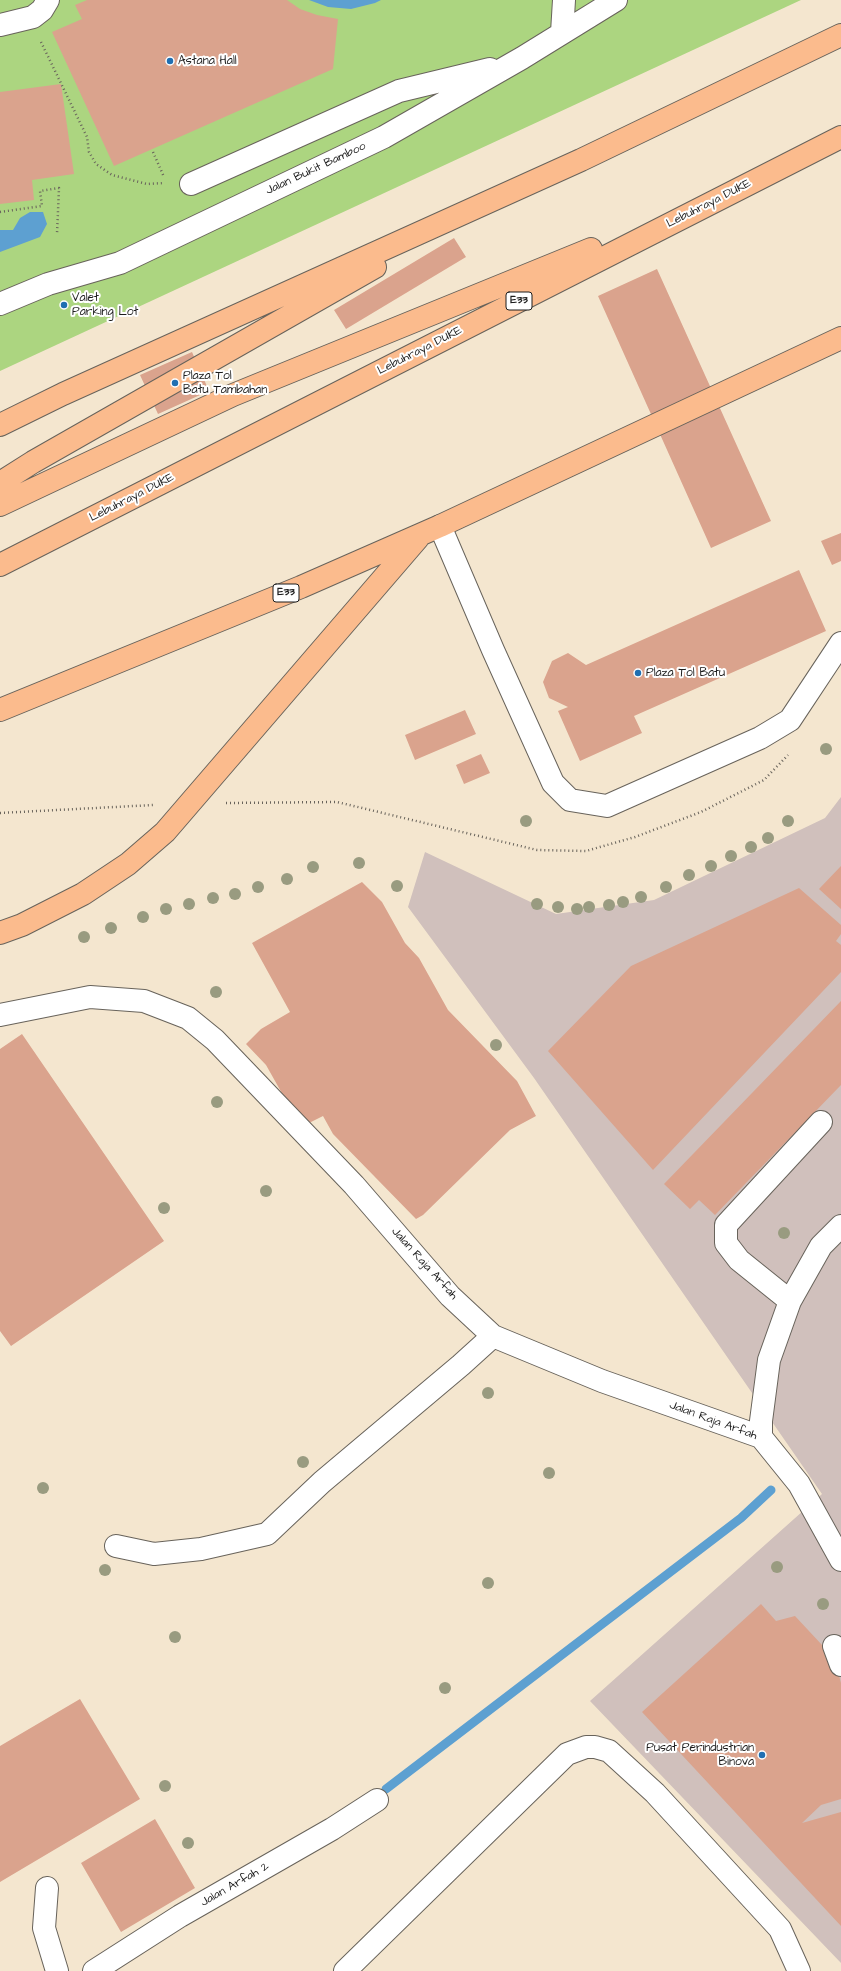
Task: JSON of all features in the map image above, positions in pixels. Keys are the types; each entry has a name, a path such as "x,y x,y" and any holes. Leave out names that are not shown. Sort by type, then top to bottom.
{"highway":[{"path":"0,425 63,394 581,160 841,35"},
{"name":"Lebuhraya DUKE","path":"0,565 841,137"},
{"path":"0,505 233,395 731,193"},
{"path":"0,483 472,209"},
{"name":"E33","path":"0,710 301,588 431,530 841,338"},
{"path":"0,933 22,925 83,894 121,868 165,832 431,530"}],"street":[{"path":"0,25 30,18 42,10 48,0"},
{"path":"562,33 564,0"},
{"name":"Jalan Bukit Bamboo","path":"0,304 48,284 120,263 384,137 514,63 616,0"},
{"path":"191,184 399,91 514,63"},
{"path":"431,530 493,650 553,783 570,800 607,806 760,738 790,720 841,643"},
{"name":"Jalan Raja Arfah","path":"0,1015 90,997 144,1001 188,1018 214,1040 236,1062 354,1185 450,1296 493,1336 602,1382 761,1437 800,1484 841,1560"},
{"path":"790,1301 739,1260 726,1242 726,1225 821,1122"},
{"path":"761,1437 761,1421 769,1360 790,1301 821,1246 841,1226"},
{"path":"116,1546 154,1554 201,1549 267,1534 322,1482 461,1365 493,1336"},
{"path":"345,1971 556,1764 567,1754 591,1747 609,1751 655,1793 780,1929 799,1971"},
{"name":"Jalan Arfah 2","path":"94,1971 180,1916 332,1829 376,1800"},
{"path":"47,1888 44,1928 57,1971"}],"path":[{"path":"30,18 87,137 89,152 96,164 112,175 147,184 167,183 153,152"},
{"path":"0,212 42,206 40,190 59,188 57,234"},
{"path":"0,813 191,803 337,802 538,850 586,851 635,838 701,812 764,780 791,751"}],"shaded area":[{"path":"841,797 841,1963 590,1701 822,1494 534,1078 408,907 425,852 556,914 654,900 825,818"}],"green space":[{"path":"0,0 801,0 0,371"}],"water":[{"path":"309,0 381,0 351,9 328,7"},
{"path":"30,212 43,212 47,224 40,237 0,252 0,230 13,230 20,218"}],"building":[{"name":"Astana Hall","path":"87,0 287,0 300,9 317,15 338,19 333,69 114,166 52,32 82,19 75,5"},
{"path":"61,84 74,174 32,180 34,200 0,204 0,92"},
{"path":"454,238 466,257 346,329 334,310"},
{"path":"657,269 771,521 711,548 598,296"},
{"name":"Plaza Tol Batu Tambahan","path":"192,352 209,391 158,414 140,375"},
{"path":"841,533 841,561 832,565 821,541"},
{"name":"Plaza Tol Batu","path":"799,570 826,631 634,716 642,733 580,761 558,711 568,707 549,698 543,682 552,661 568,653 586,665"},
{"path":"465,710 476,734 415,760 405,735"},
{"path":"481,754 490,773 464,784 456,765"},
{"path":"841,866 841,909 819,889"},
{"path":"362,882 382,902 405,943 419,958 448,1010 517,1081 536,1116 510,1130 423,1215 416,1219 333,1134 323,1116 301,1127 266,1065 246,1044 261,1029 290,1012 252,943"},
{"path":"799,888 841,925 841,934 836,941 841,945 841,972 653,1170 548,1051 631,966"},
{"path":"841,1001 841,1085 715,1215 699,1200 690,1209 664,1184"},
{"path":"22,1034 164,1241 11,1346 0,1331 0,1049"},
{"name":"Pusat Perindustrian Binova","path":"761,1604 776,1621 795,1616 822,1645 826,1659 838,1672 841,1683 841,1799 821,1805 802,1823 841,1812 841,1926 642,1712"},
{"path":"80,1699 140,1799 0,1882 0,1746"},
{"path":"155,1819 195,1888 121,1932 81,1863"}],"waterway":[{"path":"386,1789 741,1518 771,1490"}],"place":[{"name":"Astana Hall","path":"170,61"},
{"name":"Valet Parking Lot","path":"64,305"},
{"name":"Plaza Tol Batu Tambahan","path":"175,383"},
{"name":"Plaza Tol Batu","path":"638,673"},
{"name":"Pusat Perindustrian Binova","path":"762,1755"}]}
